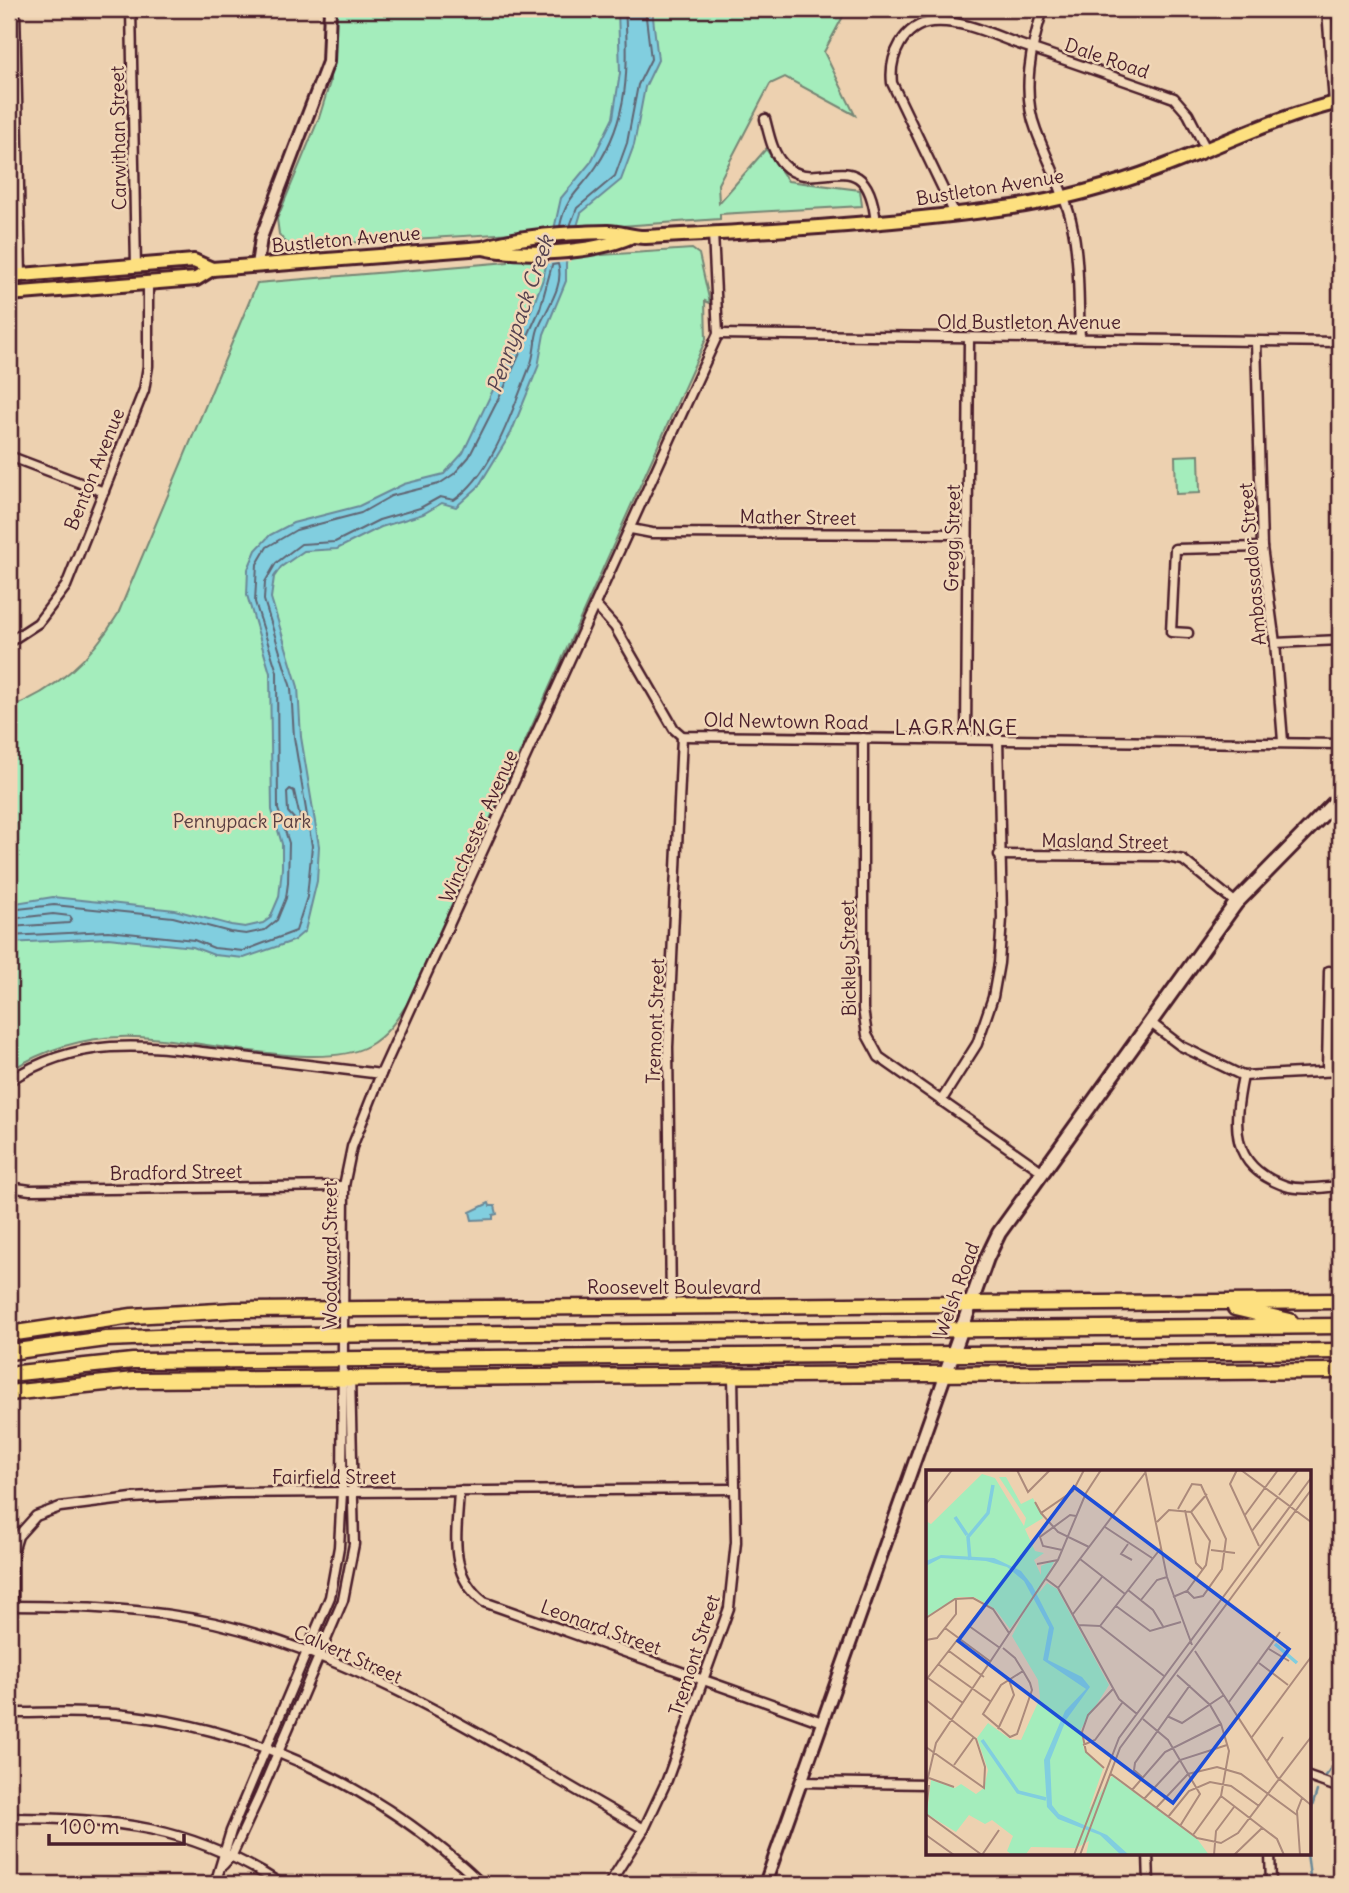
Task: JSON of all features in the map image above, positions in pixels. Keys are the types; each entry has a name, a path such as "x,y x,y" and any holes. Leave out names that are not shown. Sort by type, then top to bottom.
{"highway":[{"name":"Roosevelt Boulevard","path":"9,1334 156,1314 345,1309 1340,1301"},
{"path":"1209,1303 1315,1326"},
{"path":"9,1352 145,1337 1340,1326"},
{"path":"9,1374 107,1362 346,1358 1340,1352"},
{"path":"1173,1353 1259,1371"},
{"path":"11,1393 107,1362"},
{"path":"11,1393 121,1381 1340,1370"}],"main road":[{"name":"Bustleton Avenue","path":"9,294 196,279 212,269 506,246 612,232 630,237 713,233 876,223 955,214 1064,197 1138,175 1265,124 1337,102"},
{"name":"Bustleton Avenue","path":"506,246 609,246 630,237"},
{"name":"Bustleton Avenue","path":"15,276 194,261 212,269"},
{"name":"Welsh Road","path":"946,1373 993,1243 1236,903 1340,796"}],"street":[{"path":"15,9 15,276"},
{"name":"Carwithan Street","path":"131,9 136,267"},
{"path":"257,265 261,238 328,62 330,9"},
{"path":"1042,9 1031,48 1029,103 1035,128 1064,197 1076,247 1080,338"},
{"path":"1337,102 1324,10 1340,11"},
{"name":"Dale Road","path":"955,214 892,83 891,72 898,46 907,34 930,22 972,28 1174,98 1188,114 1206,149"},
{"path":"765,119 775,154 790,170 806,174 844,172 861,180 872,196 876,223"},
{"name":"Winchester Avenue","path":"382,1074 718,334 713,233"},
{"name":"Benton Avenue","path":"9,642 38,623 61,594 144,390 148,366 148,283"},
{"name":"Old Bustleton Avenue","path":"718,334 1340,342"},
{"name":"Gregg Street","path":"966,738 969,338"},
{"name":"Ambassador Street","path":"1256,342 1262,547 1275,643 1283,741"},
{"path":"9,456 104,492"},
{"name":"Mather Street","path":"631,530 652,533 966,534"},
{"path":"1188,633 1171,632 1175,549 1262,547"},
{"name":"Old Newtown Road","path":"596,606 615,627 674,729 682,736 1283,741 1340,744"},
{"path":"1275,643 1340,640"},
{"name":"Tremont Street","path":"671,1307 668,1047 682,736"},
{"name":"Bickley Street","path":"863,738 863,1009 867,1035 879,1057 1043,1172"},
{"path":"941,1101 977,1044 993,997 1002,918 998,738"},
{"name":"Masland Street","path":"999,855 1162,856 1183,860 1236,903"},
{"path":"1327,1071 1329,971"},
{"path":"1151,1023 1181,1046 1243,1076 1340,1071"},
{"path":"9,1081 38,1063 65,1054 130,1044 382,1074"},
{"name":"Woodward Street","path":"228,1853 278,1753 336,1621 349,1573 354,1544 347,1492 345,1186 352,1147 382,1074"},
{"path":"1243,1076 1236,1111 1237,1143 1256,1171 1288,1187 1340,1186"},
{"name":"Bradford Street","path":"9,1186 30,1190 345,1186"},
{"name":"Welsh Road","path":"765,1884 946,1373"},
{"name":"Tremont Street","path":"609,1884 644,1829 667,1780 729,1608 736,1542 733,1375"},
{"name":"Fairfield Street","path":"11,1606 13,1552 18,1536 25,1524 48,1509 132,1498 347,1492 733,1489"},
{"name":"Leonard Street","path":"458,1491 457,1561 463,1582 484,1602 822,1722"},
{"name":"Woodward Street","path":"215,1884 267,1748 330,1598 347,1492"},
{"name":"Calvert Street","path":"11,1606 103,1608 170,1615 214,1623 307,1651 374,1679 644,1829"},
{"path":"9,1713 95,1713 137,1717 201,1728 267,1748 336,1778 402,1818 482,1884"},
{"path":"1310,1777 1337,1787 1340,1785"},
{"path":"801,1782 926,1784"},
{"path":"9,1818 99,1820 136,1825 228,1853 281,1884"},
{"path":"1148,1854 1149,1884"},
{"path":"1270,1854 1270,1884"}],"green space":[{"name":"Pennypack Park","path":"331,9 847,9 824,52 855,115 785,77 770,84 718,184 719,203 766,149 788,181 860,190 862,206 720,214 720,219 607,227 602,255 692,249 699,254 710,303 705,301 706,339 407,1004 385,1033 368,1046 346,1054 317,1056 284,1055 147,1038 105,1038 62,1047 9,1071 9,708 43,692 72,670 97,644 118,614 257,283 508,262 513,233 294,246 285,242 279,234 277,219 319,118 330,82"},
{"path":"1199,455 1200,493 1176,494 1175,456"}],"water":[{"path":"618,9 652,9 658,60 645,87 634,145 621,180 581,213 566,263 566,281 544,334 538,367 511,433 478,487 456,507 442,503 423,514 381,527 337,549 304,551 281,567 274,577 271,598 298,687 301,737 319,846 317,881 305,931 293,941 244,958 214,955 193,947 108,938 9,943 9,904 53,897 175,910 245,927 263,923 270,918 279,897 282,844 272,810 270,673 247,595 248,569 256,550 270,535 293,523 359,506 404,484 444,474 463,453 533,306 543,279 561,198 591,162 613,118 620,73"},
{"path":"489,1203 490,1206 495,1206 497,1214 493,1215 493,1219 472,1220 470,1212"}],"pier":[{"path":"582,224 570,262 542,264 549,227"}],"waterway":[{"path":"1325,1777 1340,1757"},
{"path":"1310,1813 1317,1791"},
{"path":"1307,1854 1311,1884"}],"district":[{"name":"LAGRANGE","path":"957,727"}],"water label":[{"name":"Pennypack Creek","path":"520,314"}]}
